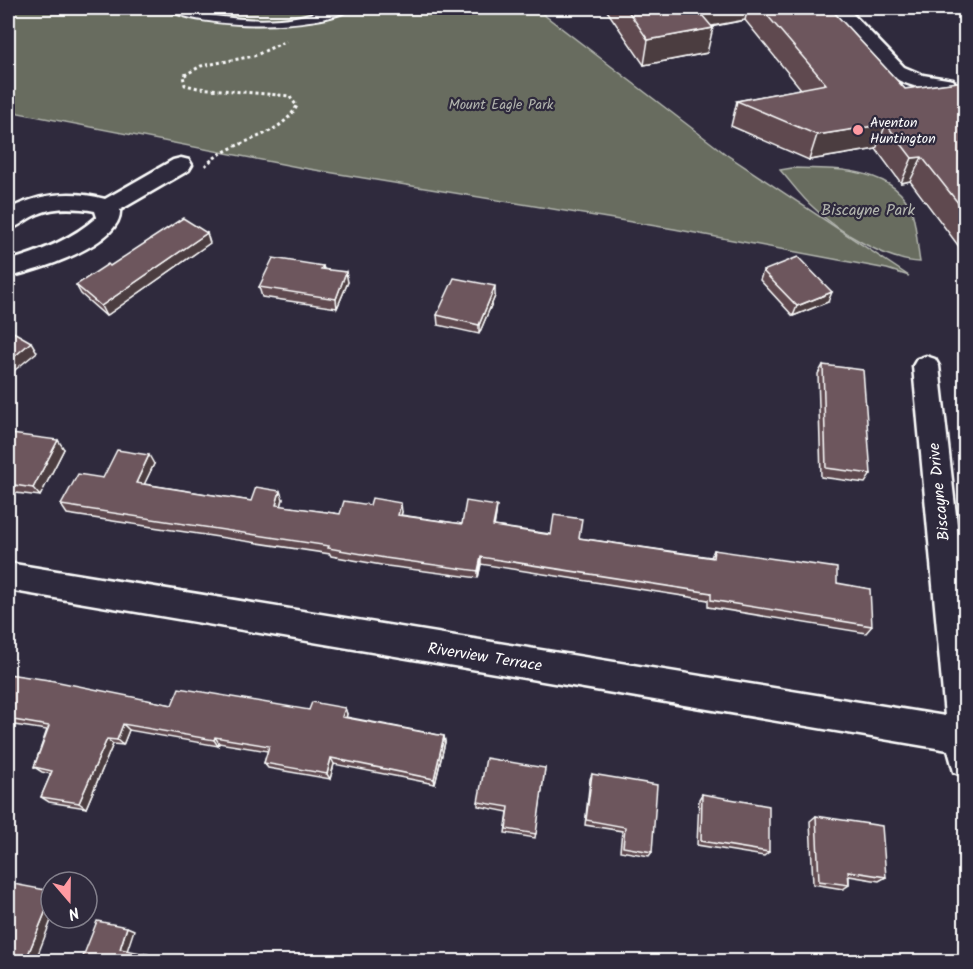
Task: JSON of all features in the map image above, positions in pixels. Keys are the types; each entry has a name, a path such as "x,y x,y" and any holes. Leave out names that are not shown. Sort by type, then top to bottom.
{"street":[{"path":"837,8 897,71 919,81 946,84"},
{"path":"8,222 28,209 44,203 89,201 108,207 181,165"},
{"path":"8,269 63,250 97,231 109,219 108,207"},
{"name":"Biscayne Drive","path":"926,366 964,748"},
{"name":"Riverview Terrace","path":"8,577 964,748"}],"lane":[{"path":"170,8 211,19 238,23 298,21 348,8"}],"path":[{"path":"181,165 201,171 220,150 258,136 286,122 297,106 289,96 274,93 200,90 185,85 183,76 196,66 235,61 268,52 288,39 298,27 298,21"}],"green space":[{"name":"Mount Eagle Park","path":"8,8 535,8 727,155 909,276 887,269 674,229 303,168 8,111"},
{"name":"Biscayne Park","path":"792,168 860,173 892,186 904,197 912,212 920,262 878,251 836,226 809,204 780,170"}],"building":[{"path":"626,8 696,8 713,28 648,40"},
{"path":"761,8 830,8 905,89 966,81 966,213 922,157 912,158 886,124 817,135 737,101 826,84"},
{"path":"183,218 207,233 101,306 76,285 108,264 110,266"},
{"path":"798,257 832,292 797,306 763,271"},
{"path":"273,258 346,272 336,299 259,287"},
{"path":"454,278 495,286 479,325 437,315"},
{"path":"8,329 31,342 8,362"},
{"path":"823,365 863,370 871,474 826,468"},
{"path":"11,434 58,440 33,488 8,484 8,439"},
{"path":"117,450 149,455 136,483 251,501 256,487 280,491 276,505 340,514 344,501 370,505 372,498 401,503 398,515 462,524 466,501 497,506 493,526 551,535 554,515 582,519 579,538 713,558 714,550 837,568 837,583 870,589 872,626 711,600 711,593 481,557 478,571 61,505 78,474 103,478"},
{"path":"8,674 172,705 179,688 309,710 312,702 345,708 342,717 444,736 434,779 331,758 327,774 264,763 269,746 215,737 214,740 123,724 117,740 107,739 79,803 41,797 52,771 34,767 49,726 8,719"},
{"path":"486,758 545,768 536,834 506,829 509,807 478,802"},
{"path":"592,774 657,785 652,852 623,847 625,827 586,820"},
{"path":"702,794 769,806 769,852 701,841"},
{"path":"816,816 882,826 886,877 848,871 849,885 819,881"},
{"path":"8,883 39,889 39,928 25,962 8,962"},
{"path":"99,921 127,927 120,949 147,954 145,962 81,962 93,930 99,930"}],"place":[{"name":"Aventon Huntington","path":"858,130"}]}
